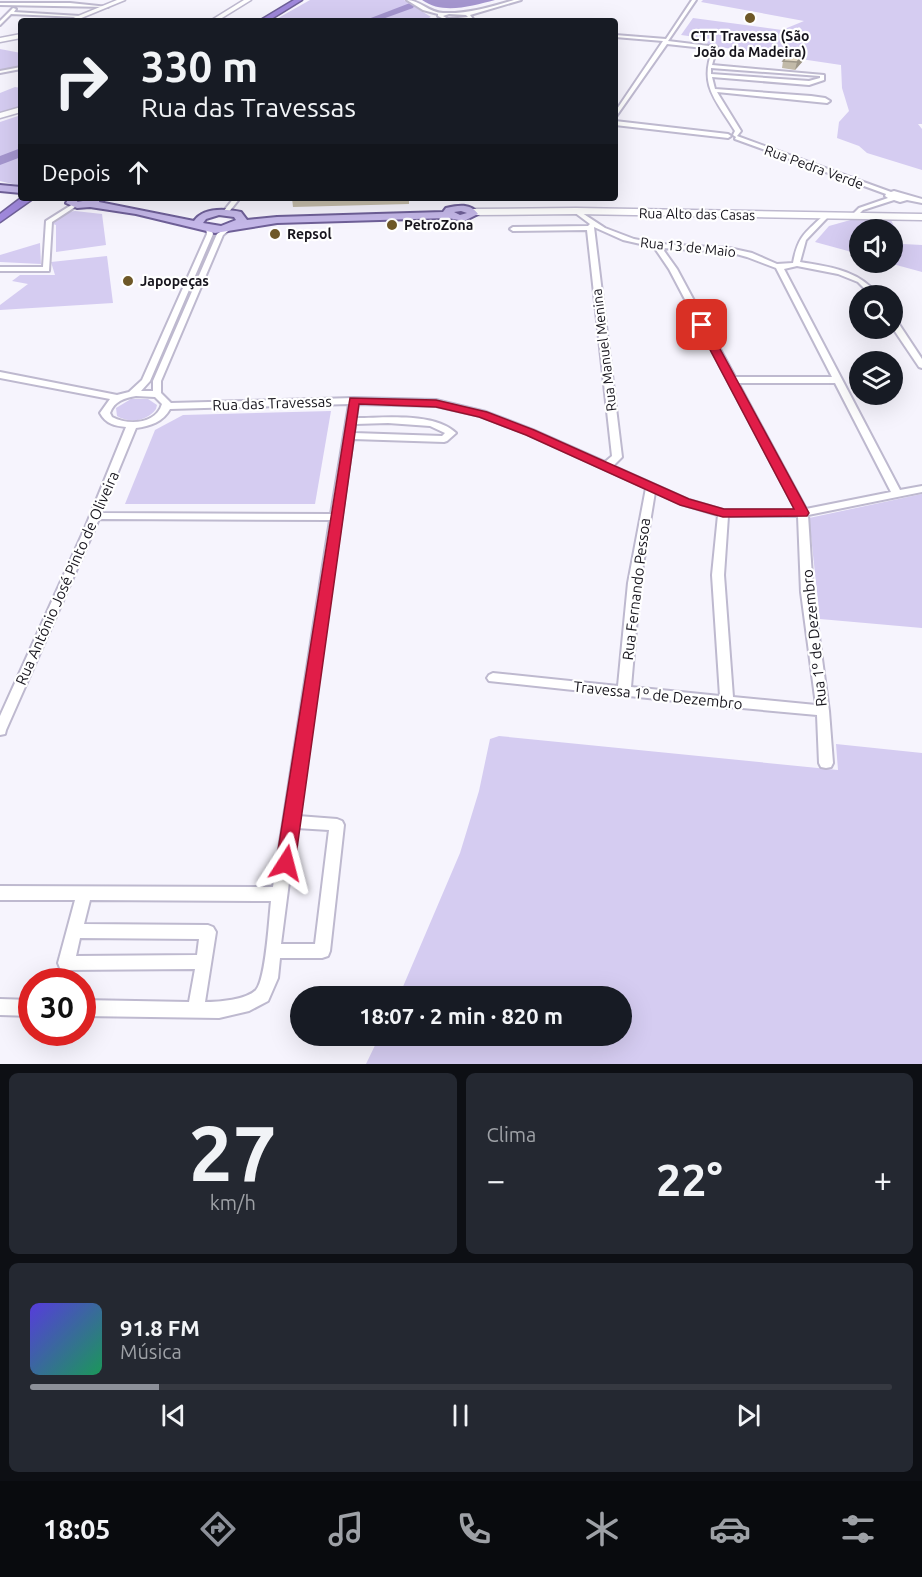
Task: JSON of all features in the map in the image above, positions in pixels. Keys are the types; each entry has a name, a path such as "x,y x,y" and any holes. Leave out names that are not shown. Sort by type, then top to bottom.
{"highway":[{"path":"270,18 301,0"},
{"path":"0,214 18,200"},
{"path":"0,219 24,201"}],"main road":[{"path":"76,18 120,0"},
{"path":"212,18 236,4 234,0 248,0"},
{"path":"218,18 248,0"},
{"path":"74,18 104,7"},
{"path":"0,40 18,37"},
{"path":"0,118 18,112"},
{"path":"0,188 18,190"},
{"path":"98,201 204,227 277,220 449,214 466,218 472,215 472,212"},
{"path":"99,201 176,215 207,215 226,212 236,223"},
{"name":"Rua Alto das Casas","path":"472,212 922,217"},
{"path":"204,227 199,220 207,215"}],"street":[{"path":"409,0 442,14 469,18 519,0"},
{"path":"618,111 694,0"},
{"path":"0,24 19,5 19,2"},
{"path":"0,4 19,2 104,7"},
{"path":"441,18 439,15 442,14"},
{"path":"0,16 78,16"},
{"path":"618,36 715,48 709,66 714,90 719,103 738,131 736,137 618,123"},
{"path":"709,66 822,75 822,79 809,83 710,75"},
{"path":"0,72 18,69"},
{"path":"714,90 811,99"},
{"name":"Rua Pedra Verde","path":"736,137 891,196 900,194 922,201"},
{"path":"853,217 861,209 891,196"},
{"path":"0,269 46,269 49,221 72,201"},
{"path":"226,212 235,201"},
{"name":"Rua 13 de Maio","path":"576,212 592,227 630,240 657,246 734,251 757,257 779,267"},
{"path":"513,229 592,227 595,220 590,212"},
{"path":"796,264 799,246 805,233 826,216"},
{"path":"157,394 157,381 220,234 236,223"},
{"path":"132,394 146,381 203,251 210,234 204,227"},
{"name":"Rua Manuel Menina","path":"592,227 617,457 605,467"},
{"path":"657,246 673,269 802,513"},
{"path":"866,285 851,276 796,264 790,267 779,267 897,494"},
{"path":"903,336 922,365"},
{"path":"0,375 118,398"},
{"path":"731,380 837,381"},
{"path":"132,394 157,394 166,400 168,406 164,414 154,420 132,425 115,423 105,416 107,406 118,398 132,394"},
{"path":"96,1008 196,1010 229,1008 249,1003 262,995 270,978 279,894 292,822 354,401"},
{"name":"Rua das Travessas","path":"168,406 354,401 436,403 483,414 530,432 685,502 723,513 802,513 922,489"},
{"path":"348,436 444,440 451,433 438,427 416,423 350,421"},
{"name":"Rua António José Pinto de Oliveira","path":"0,730 95,516 132,425"},
{"name":"Rua Fernando Pessoa","path":"624,692 634,583 651,487"},
{"path":"723,513 718,575 727,703"},
{"name":"Rua 1º de Dezembro","path":"802,513 807,592 823,711 826,763"},
{"path":"95,516 336,517"},
{"name":"Travessa 1º de Dezembro","path":"493,678 823,711"},
{"path":"273,951 322,951 337,825 292,822"},
{"path":"0,893 279,894"},
{"path":"84,893 66,963 204,962"},
{"path":"74,931 208,932 196,1010"},
{"path":"0,1007 18,1008"}],"shaded area":[{"path":"310,0 404,0 431,17 429,18 278,18"},
{"path":"422,0 495,0 467,7 448,8 430,5"},
{"path":"703,0 922,0 922,124 918,124 922,129 922,170 867,153 859,146 837,138 839,122 849,111 842,88 841,65 706,45 710,39 681,35 693,18 782,30 804,21 701,2"},
{"path":"0,49 18,52 18,68 0,71"},
{"path":"18,88 18,108 0,114 0,93"},
{"path":"18,116 18,185 0,181 0,122"},
{"path":"68,212 102,214 106,245 56,252 56,225 53,224"},
{"path":"849,220 849,251 815,242 829,226"},
{"path":"40,243 41,264 0,262 0,255"},
{"path":"903,244 922,245 922,272 903,267"},
{"path":"107,256 113,303 0,310 0,305 28,284 12,281 20,275 55,275 51,262"},
{"path":"131,399 148,399 157,405 156,409 148,416 138,420 127,420 117,416 116,408"},
{"path":"331,411 315,504 125,504 155,430 183,415"},
{"path":"922,494 922,628 820,619 809,518"},
{"path":"499,736 838,770 836,744 922,753 922,1064 366,1064 375,1046 632,1046 632,986 403,986 460,853 479,791 490,739"}],"building":[{"path":"791,52 804,54 797,62 783,61"}],"waterway":[{"path":"376,18 410,6"},
{"path":"0,161 18,153"}],"place":[{"name":"CTT Travessa (São João da Madeira)","path":"750,18"},
{"name":"PetroZona","path":"392,225"},
{"name":"Repsol","path":"275,234"},
{"name":"Japopeças","path":"128,281"}],"route":[{"path":"286,863 354,401 436,403 483,414 530,432 685,502 723,513 802,513 702,325"}]}
